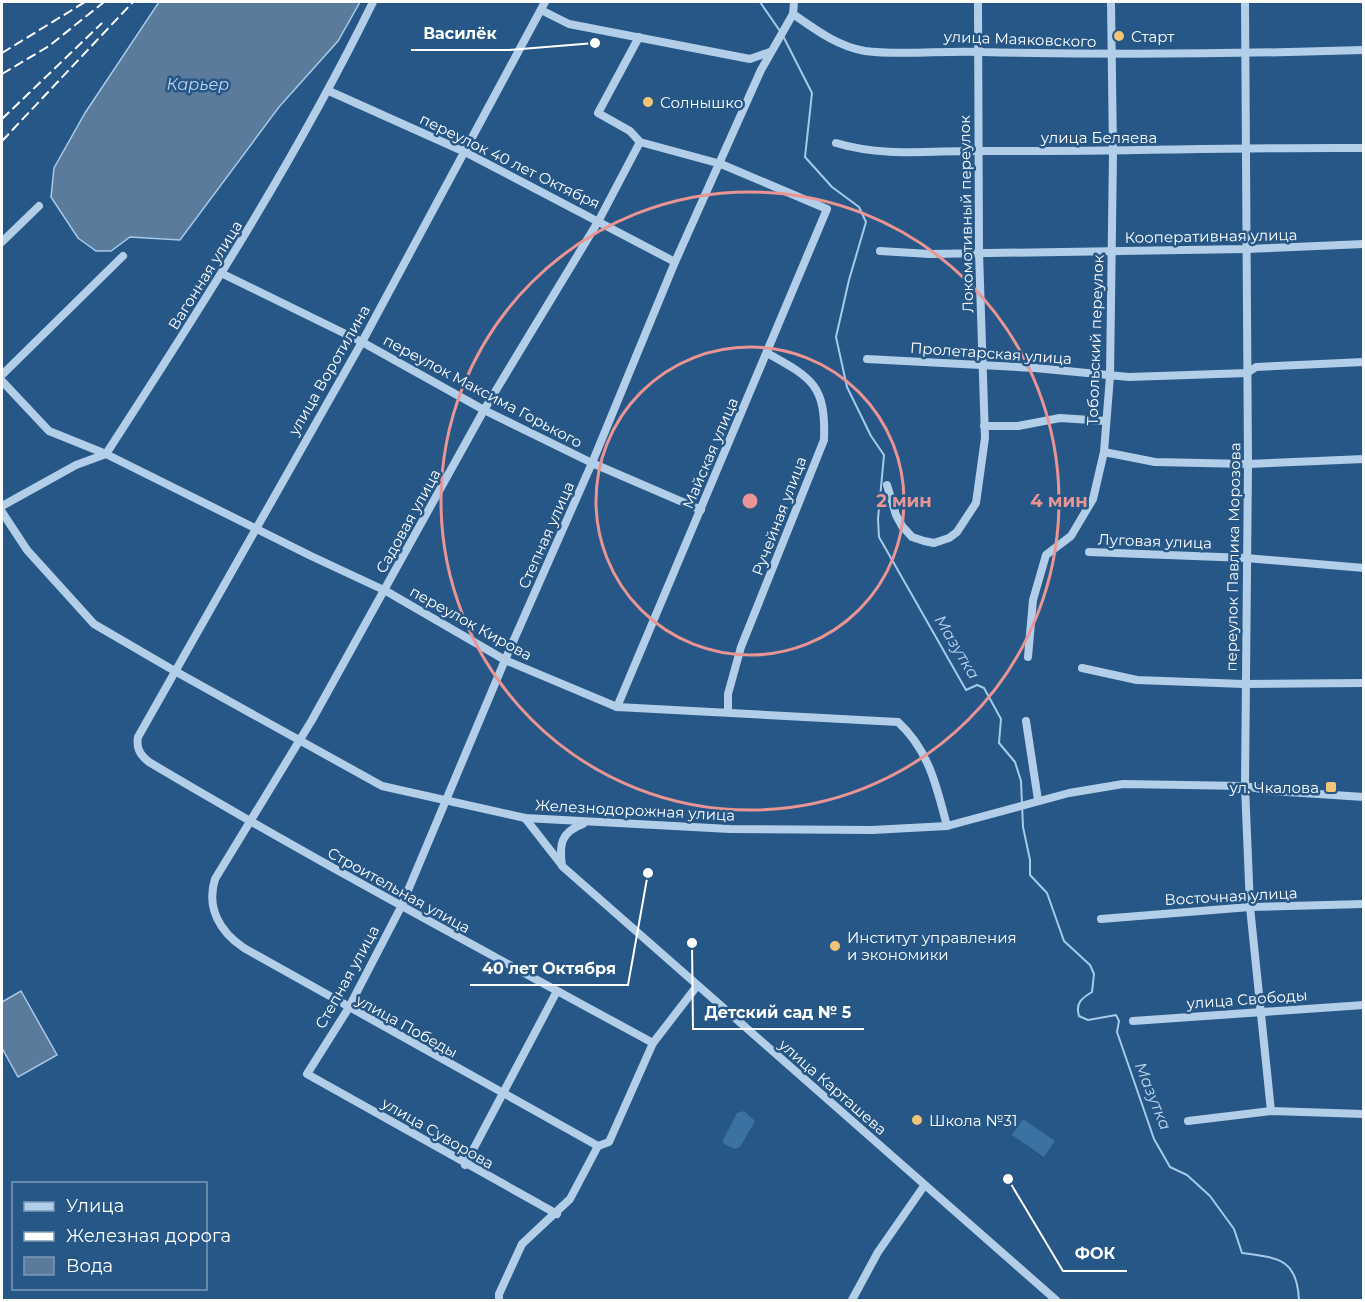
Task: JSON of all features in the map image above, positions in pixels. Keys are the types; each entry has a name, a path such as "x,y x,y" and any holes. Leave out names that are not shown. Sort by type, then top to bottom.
{"street":[{"name":"Вагонная улица","path":"106,454 223,274 329,91 373,2"},
{"name":"улица Воротилина","path":"138,750 138,737 173,670 362,342 545,2"},
{"name":"Степная улица","path":"307,1074 348,1009 401,907 505,660 592,463 675,262 770,52 793,14 794,2"},
{"name":"Локомотивный переулок","path":"887,485 896,515 912,537 934,543 949,538 957,532 976,503 984,426 979,252 978,2"},
{"name":"Тобольский переулок","path":"1028,657 1033,600 1046,555 1071,536 1094,499 1104,452 1110,376 1113,152 1111,2"},
{"name":"переулок Павлика Морозова","path":"1245,2 1248,464 1244,684 1245,786 1250,907 1271,1111"},
{"path":"541,10 569,24 750,59 770,52"},
{"name":"улица Маяковского","path":"793,14 836,43 865,51 979,51 1110,55 1364,50"},
{"path":"639,37 598,113 630,131 640,142 721,164"},
{"name":"переулок 40 лет Октября","path":"329,91 465,152 599,220 675,262"},
{"name":"Садовая улица","path":"215,915 212,891 215,879 300,740 386,591 484,410 599,220 640,142"},
{"name":"улица Беляева","path":"836,143 863,151 897,154 979,151 1113,152 1247,147 1364,148"},
{"name":"Майская улица","path":"617,707 827,209 721,164"},
{"path":"2,242 39,206"},
{"name":"Кооперативная улица","path":"880,251 930,254 1246,249 1364,244"},
{"path":"2,375 123,256"},
{"name":"переулок Максима Горького","path":"223,274 362,342 484,410 592,463 701,510"},
{"name":"Ручейная улица","path":"728,712 728,694 741,646 824,440 825,419 814,383 796,368 767,353"},
{"name":"Пролетарская улица","path":"867,359 982,365 1110,376 1182,377 1247,373 1256,367 1364,362"},
{"name":"переулок Кирова","path":"2,381 49,431 106,454 386,591 505,660 617,707 898,722 906,730 933,772 947,826"},
{"path":"984,426 1018,426 1053,419 1106,421"},
{"path":"1104,452 1155,462 1248,464 1364,459"},
{"path":"2,506 76,465 106,454"},
{"name":"Железнодорожная улица","path":"2,512 27,550 94,624 382,786 525,818 584,823 849,830 947,826 1038,800 1123,784 1245,786 1272,791 1364,797"},
{"name":"Луговая улица","path":"1089,552 1246,558 1364,568"},
{"path":"1082,668 1137,680 1244,684 1364,683"},
{"path":"1026,721 1038,800"},
{"name":"Строительная улица","path":"138,750 149,762 249,822 653,1043"},
{"name":"улица Карташева","path":"525,818 562,866 1056,1300"},
{"path":"562,866 561,841 566,832 584,823"},
{"name":"Восточная улица","path":"1101,919 1250,907 1364,904"},
{"name":"улица Победы","path":"215,915 221,928 231,939 348,1009 598,1146"},
{"path":"499,1300 499,1294 522,1244 557,1214 579,1186 598,1146 609,1142 615,1133 653,1043 697,986"},
{"path":"465,1165 557,991"},
{"name":"улица Свободы","path":"1133,1021 1364,1005"},
{"name":"улица Суворова","path":"307,1074 465,1165 557,1214"},
{"path":"1188,1121 1271,1111 1364,1114"},
{"path":"852,1300 878,1252 924,1186"}],"shaded area":[{"path":"744,1111 755,1121 740,1147 735,1149 724,1144 723,1140 737,1113"},
{"path":"1023,1119 1055,1141 1044,1157 1012,1135"}],"water":[{"name":"Карьер","path":"159,2 360,2 338,41 279,107 180,240 130,237 111,251 96,251 78,238 51,197 54,168 85,113"},
{"path":"21,991 57,1055 18,1077 2,1048 2,1002"}],"waterway":[{"name":"Мазутка","path":"760,2 780,31"},
{"name":"Мазутка","path":"783,36 812,93 805,157 832,187 859,207 866,222 849,280 836,337 847,387 871,436 884,455 878,519 879,537 966,690 977,685 984,688 1001,719 999,743 1015,762 1021,781 1023,827 1030,860 1030,875 1047,893 1064,941 1090,965 1094,974 1092,992 1079,1004 1079,1016 1088,1020 1116,1015 1119,1021 1117,1032 1154,1139 1170,1167 1187,1175 1210,1196 1234,1229 1242,1253 1275,1259 1290,1268 1297,1286 1299,1300"}],"railway":[{"path":"2,53 85,2"},
{"path":"2,74 49,46 104,2"},
{"path":"2,141 133,2"},
{"path":"2,119 102,23"}],"place":[{"name":"Старт","path":"1119,36"},
{"name":"Василёк","path":"595,43"},
{"name":"Солнышко","path":"648,102"},
{"name":"ул. Чкалова","path":"1331,787"},
{"name":"40 лет Октября","path":"648,873"},
{"name":"Детский сад № 5","path":"692,943"},
{"name":"Институт управления и экономики","path":"835,946"},
{"name":"Школа №31","path":"917,1120"},
{"name":"ФОК","path":"1008,1179"}]}
